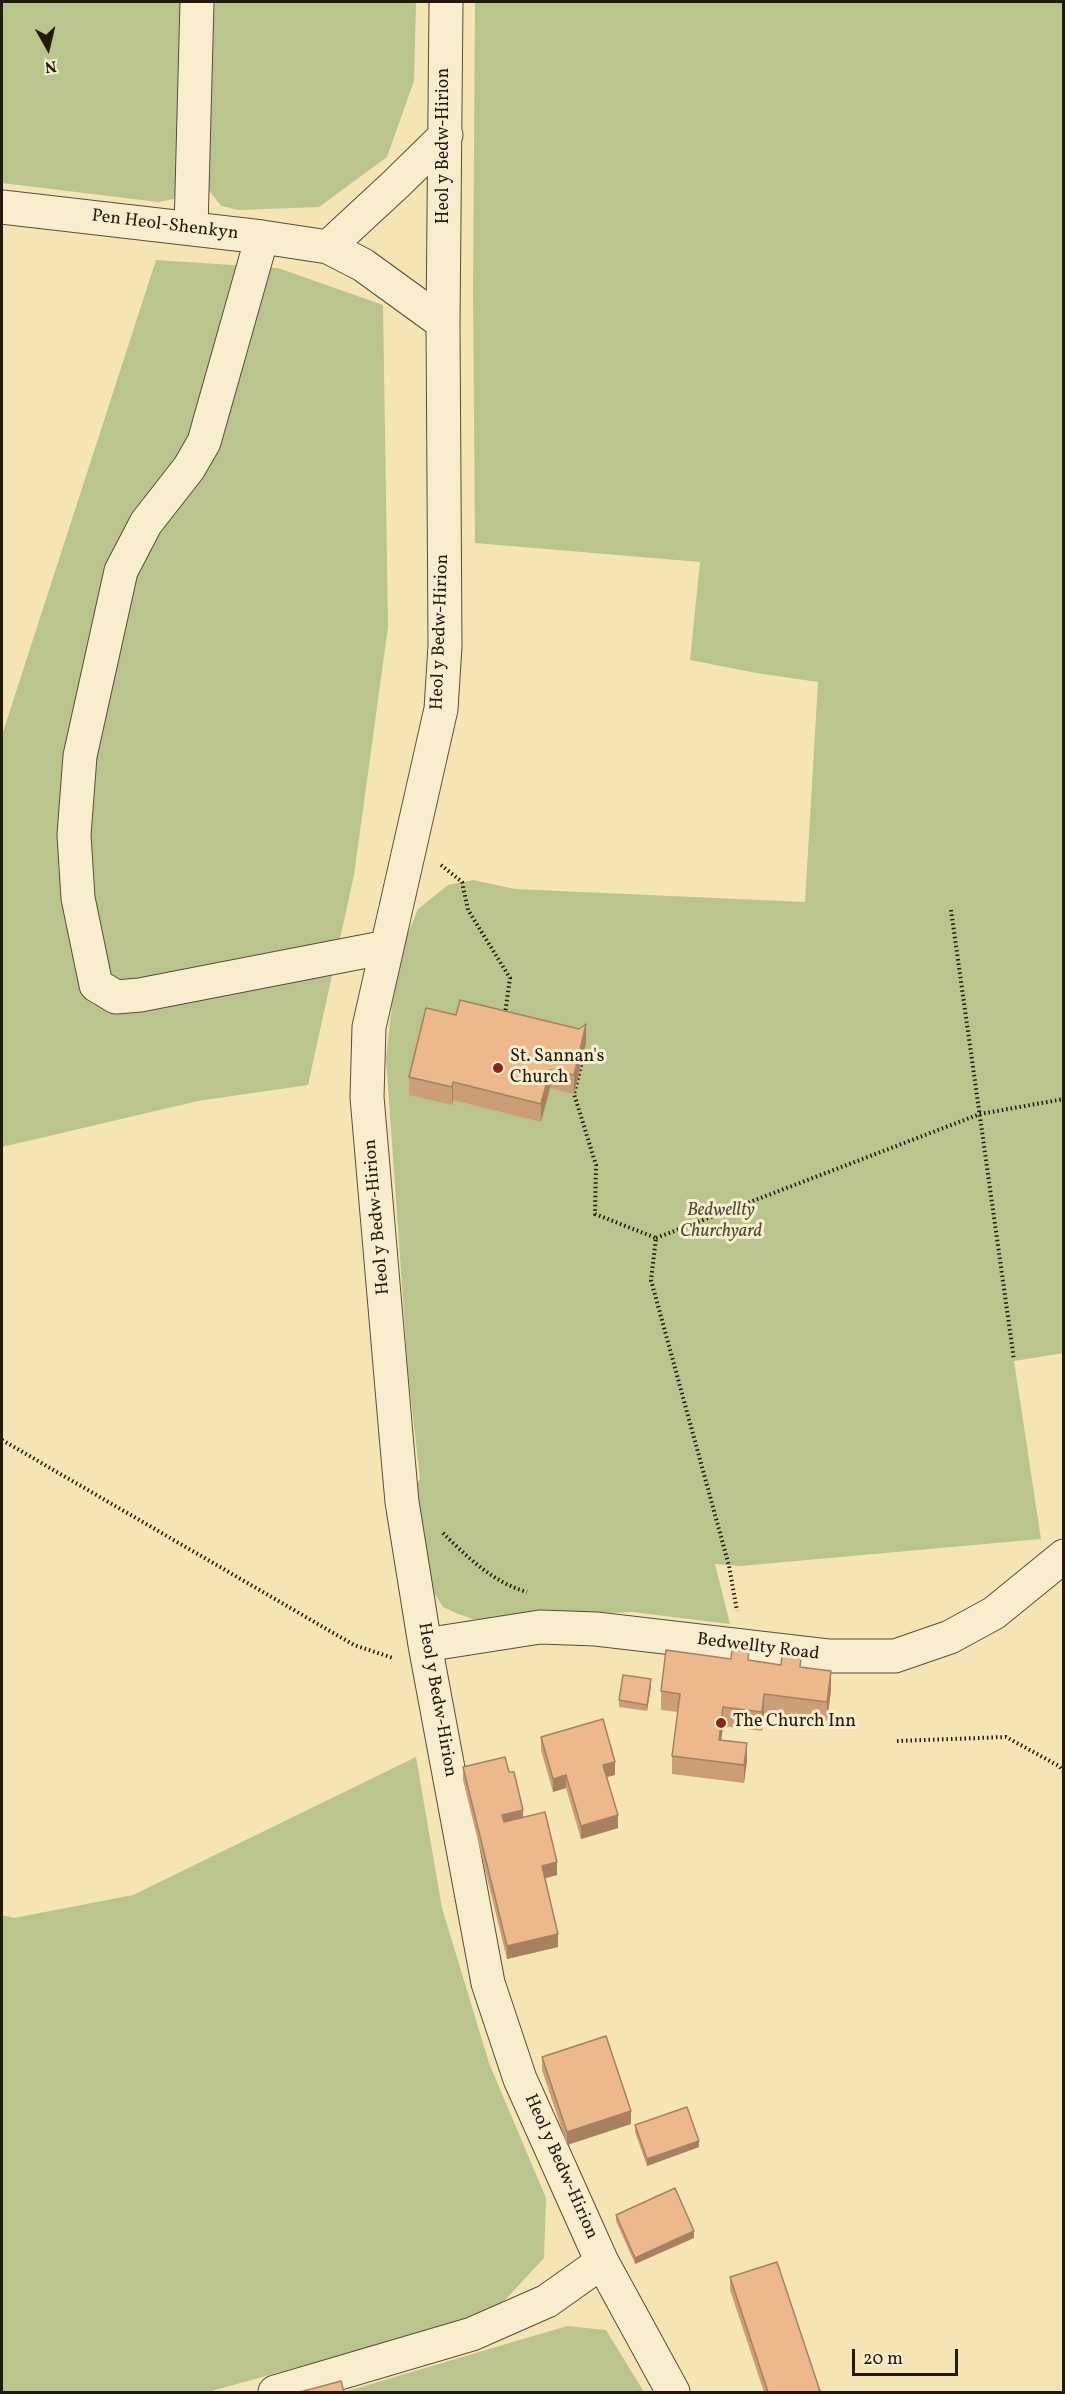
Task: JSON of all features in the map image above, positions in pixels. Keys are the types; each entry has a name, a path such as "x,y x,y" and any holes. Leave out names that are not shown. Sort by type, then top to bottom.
{"street":[{"path":"191,229 197,2"},
{"name":"Heol y Bedw-Hirion","path":"446,2 443,323 444,657 441,709 369,1027 367,1097 402,1502 426,1650 488,1983 520,2079 602,2262 673,2392"},
{"path":"328,247 446,135"},
{"name":"Pen Heol-Shenkyn","path":"2,207 262,237 328,247 363,265 443,323"},
{"path":"262,237 204,442 189,468 146,523 121,572 80,756 74,835 78,898 96,985 116,997 140,995 387,947"},
{"name":"Bedwellty Road","path":"426,1650 540,1627 596,1629 828,1656 894,1656 950,1637 994,1612 1064,1556"},
{"path":"275,2392 472,2334 547,2301 602,2262"}],"path":[{"path":"412,841 462,882 468,910 510,978 505,1016 515,1019"},
{"path":"951,910 1014,1360"},
{"path":"581,1063 574,1094 596,1165 595,1214 657,1238 980,1114 1064,1099"},
{"path":"657,1238 651,1280 729,1566 739,1622 736,1645"},
{"path":"2,1440 354,1645 397,1659 426,1650"},
{"path":"402,1502 416,1499 424,1512 465,1555 498,1579 517,1589 536,1594"},
{"path":"897,1741 1006,1737 1059,1766 1064,1772"}],"green space":[{"path":"2,2 416,2 414,81 387,157 319,207 239,210 221,206 205,185 179,198 158,202 2,183"},
{"name":"Bedwellty Churchyard","path":"475,2 1063,2 1064,1353 1014,1361 1041,1539 740,1566 715,1564 730,1624 632,1612 473,1619 443,1607 430,1587 415,1487 420,1479 408,1372 386,1058 397,960 418,909 448,885 473,880 515,889 805,902 818,682 690,660 700,562 475,543 473,292"},
{"path":"156,260 278,268 383,305 388,627 354,875 308,1085 198,1101 2,1147 2,735"},
{"path":"416,1757 442,1908 489,2063 546,2198 544,2258 505,2300 471,2319 208,2392 2,2392 2,1915 14,1918 133,1895"},
{"path":"567,2326 606,2330 644,2392 344,2392"}],"building":[{"name":"St. Sannan's Church","path":"460,1000 579,1029 586,1024 574,1075 550,1070 541,1104 453,1082 452,1087 409,1077 426,1008 456,1015"},
{"name":"The Church Inn","path":"732,1648 749,1650 748,1660 781,1665 782,1656 801,1658 800,1667 831,1671 827,1702 764,1694 762,1712 723,1707 719,1740 747,1743 744,1765 672,1756 680,1694 661,1691 666,1650 731,1659"},
{"path":"623,1675 651,1679 647,1705 619,1700"},
{"path":"603,1719 615,1762 603,1765 618,1815 581,1826 566,1775 553,1779 541,1737"},
{"path":"505,1757 509,1772 514,1772 523,1810 502,1815 504,1822 545,1812 557,1862 542,1866 558,1934 507,1946 463,1767"},
{"path":"606,2036 631,2111 567,2132 542,2057"},
{"path":"687,2107 699,2141 647,2159 635,2125"},
{"path":"675,2188 694,2231 635,2258 616,2215"},
{"path":"777,2262 820,2391 768,2392 730,2277"},
{"path":"341,2381 344,2392 300,2392"}],"place":[{"name":"St. Sannan's Church","path":"498,1068"},
{"name":"The Church Inn","path":"721,1723"}]}
